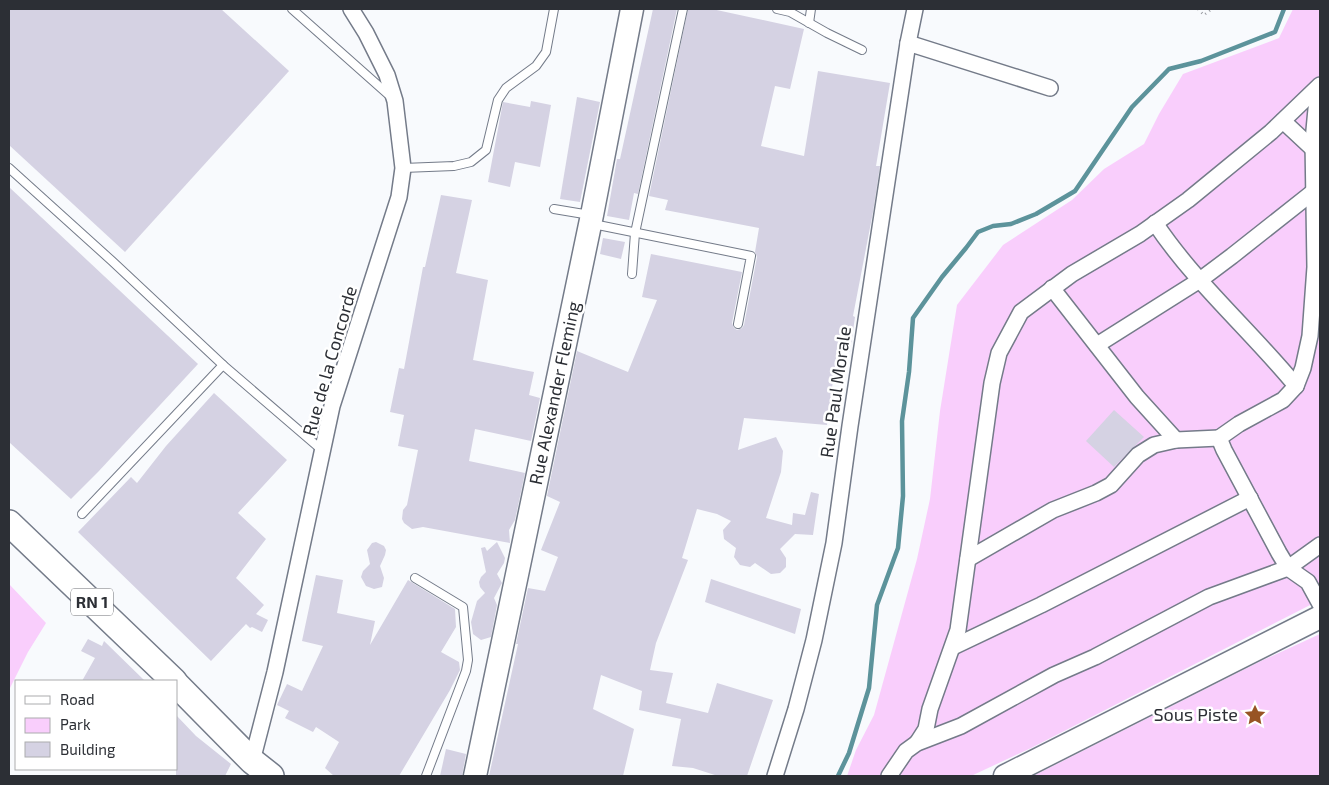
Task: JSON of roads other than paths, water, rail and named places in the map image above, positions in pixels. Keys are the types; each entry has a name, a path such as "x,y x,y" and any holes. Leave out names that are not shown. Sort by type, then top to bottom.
{"main road":[{"name":"RN 1","path":"9,523 173,680"},
{"name":"RN 1","path":"178,685 260,771"}],"street":[{"name":"Rue de la Concorde","path":"260,771 275,672 332,406 399,197 403,168 395,101 387,75 366,33 351,9"},
{"path":"366,9 366,33"},
{"name":"Rue Alexander Fleming","path":"475,776 592,219 632,9"},
{"name":"Rue Paul Morale","path":"775,776 796,709 814,640 834,544 850,426 908,43 915,9"},
{"path":"908,43 1050,88"},
{"path":"917,743 926,729 930,709 958,630 992,383 999,353 1020,312 1072,274 1155,223 1188,200 1283,121 1320,85"},
{"path":"968,559 1052,510 1096,494 1111,485 1138,455 1154,444 1176,440 1219,438 1239,424 1283,400 1296,386 1303,368 1310,336 1315,267 1313,149 1316,109 1320,90"},
{"path":"1283,121 1313,149"},
{"path":"1097,345 1200,280 1313,192"},
{"path":"1155,223 1177,255 1272,356 1296,386"},
{"path":"1052,288 1137,397 1176,440"},
{"path":"1219,438 1288,568 1308,582 1320,604"},
{"path":"953,648 1042,605 1250,498"},
{"path":"888,776 906,751 917,743 962,726 1054,675 1210,597 1288,568 1320,545"},
{"path":"1005,776 1320,617"}],"lane":[{"path":"292,9 395,101"},
{"path":"403,168 454,166 471,162 486,150 498,100 506,88 536,66 546,52 554,9"},
{"path":"632,274 635,233 683,9"},
{"path":"777,9 790,12 862,50"},
{"path":"809,23 811,9"},
{"path":"9,168 223,365 323,451"},
{"path":"554,209 635,233 751,256 738,324"},
{"path":"82,514 223,365"},
{"path":"415,578 463,607 468,660 466,671 426,776"}],"waterway":[{"path":"838,776 849,753 869,688 877,605 898,548 903,496 902,421 909,372 913,318 942,277 978,232 993,226 1011,224 1036,214 1075,191 1132,107 1169,69 1201,61 1275,32 1284,9"}],"place":[{"name":"Sous Piste","path":"1255,715"}]}
